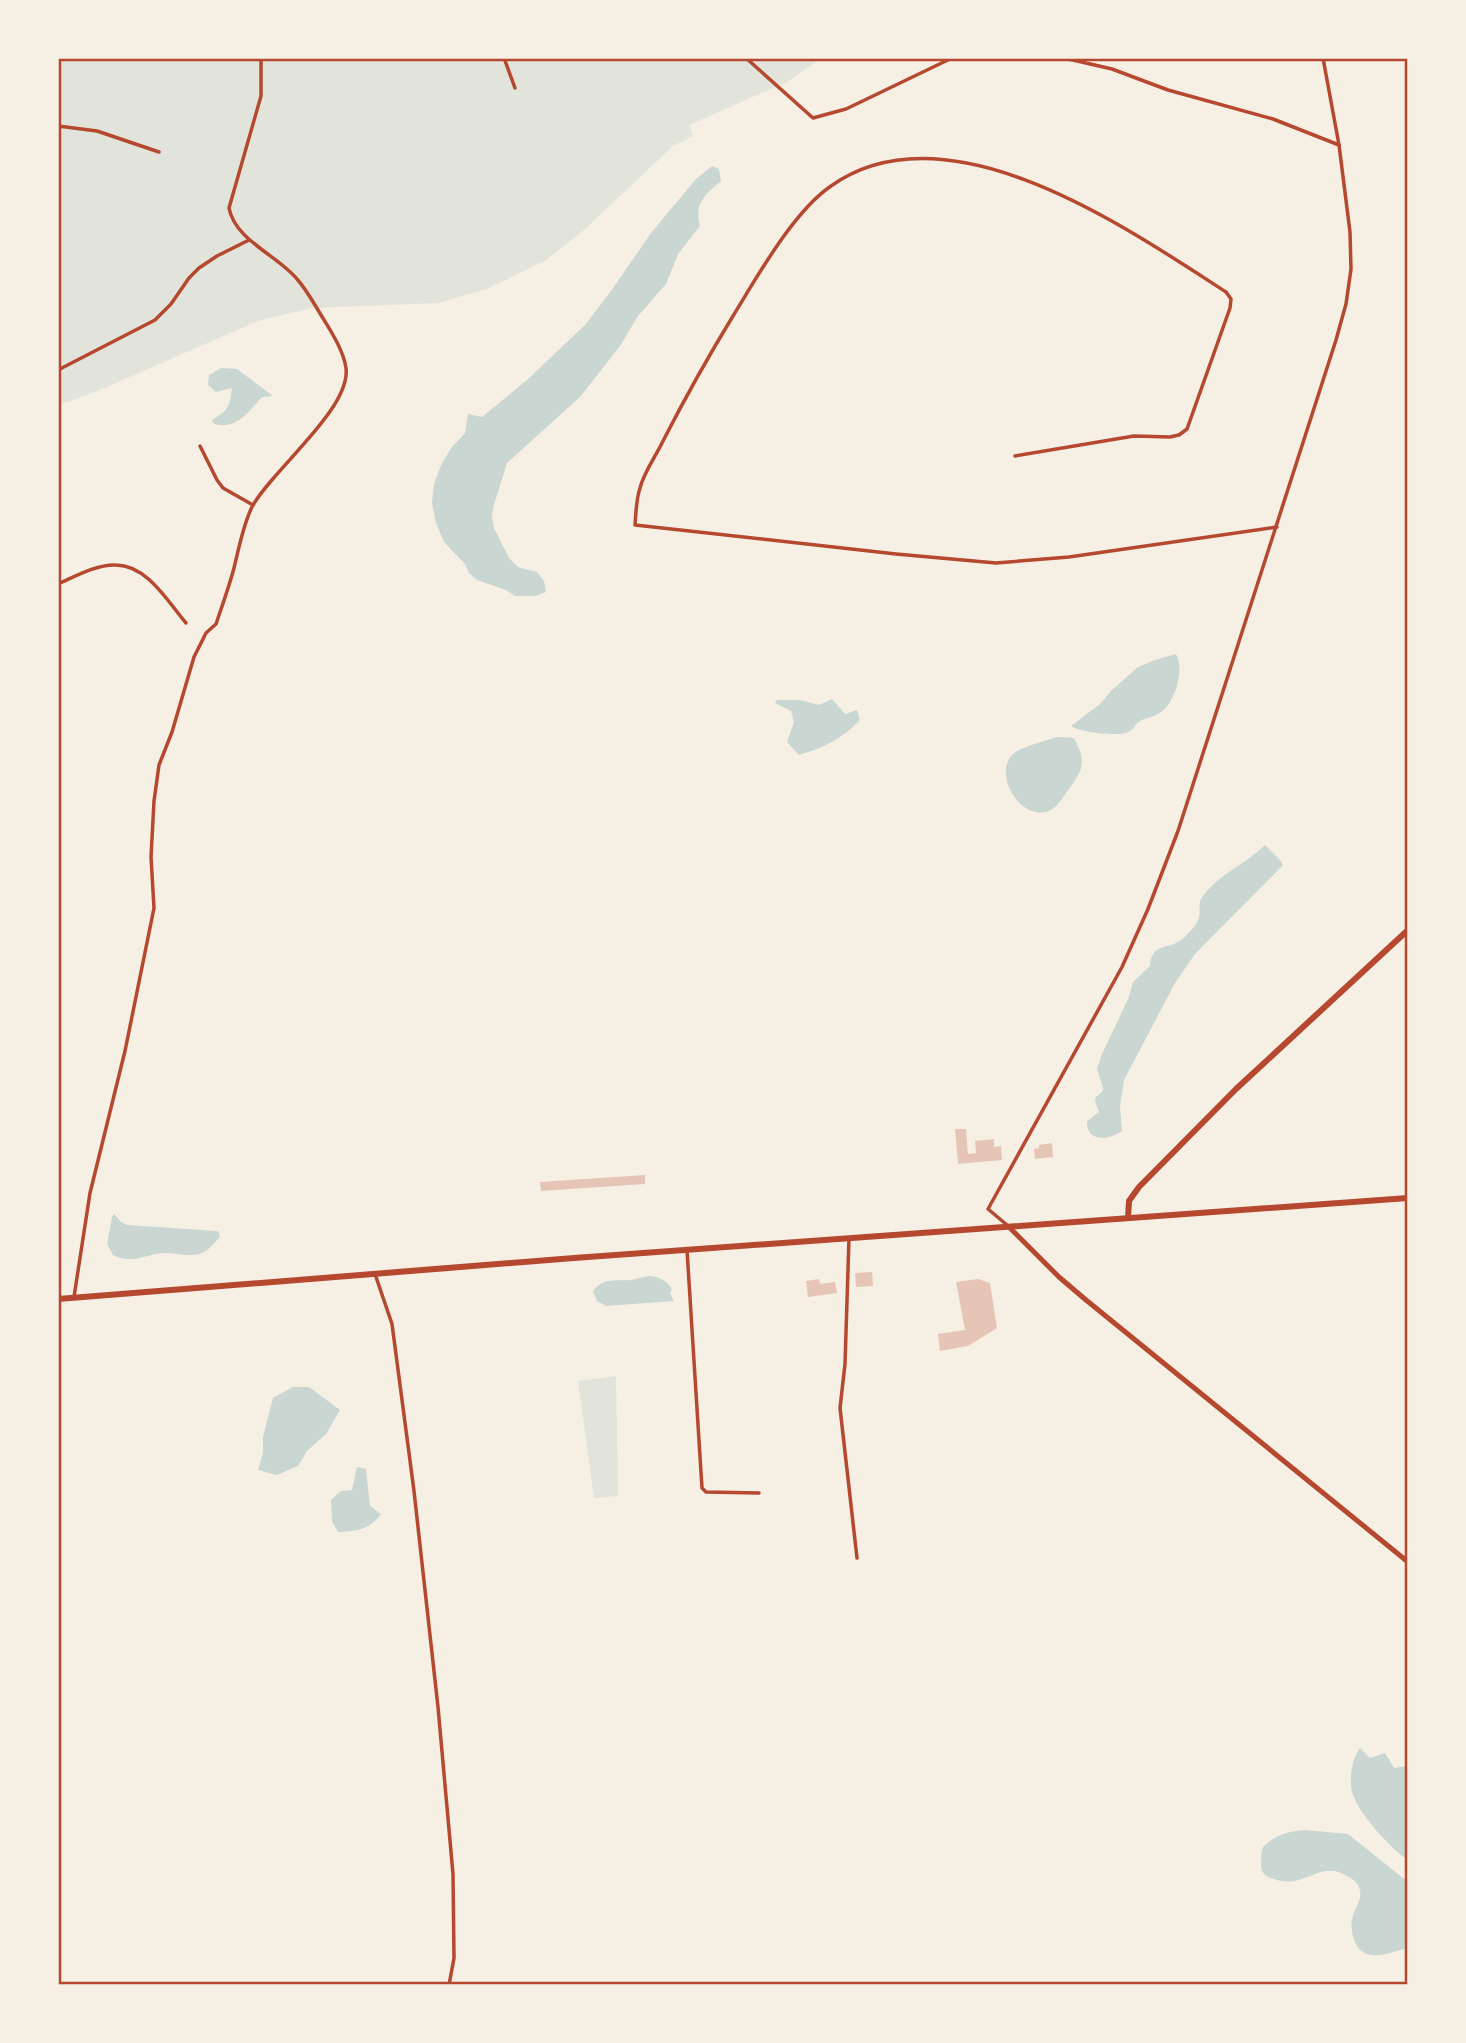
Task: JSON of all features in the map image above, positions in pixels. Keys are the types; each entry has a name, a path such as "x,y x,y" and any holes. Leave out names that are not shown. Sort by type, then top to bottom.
{"main road":[{"path":"1128,1218 1129,1201 1149,1177 1236,1088 1408,930"},
{"path":"58,1299 1408,1198"},
{"path":"1009,1227 1086,1300 1408,1562"}],"street":[{"path":"74,1298 90,1193 125,1051 155,908 151,857 159,765 172,732 194,657 206,633 216,624 253,505 339,398 345,381 346,368 341,353 297,279 250,240 231,219 229,208 261,96 261,58"},
{"path":"505,58 515,88"},
{"path":"746,58 813,118 846,109 952,58"},
{"path":"1064,58 1112,69 1168,90 1273,119 1339,145"},
{"path":"1009,1227 988,1209 1122,967 1148,909 1178,831 1318,401 1346,303 1351,269 1350,232 1339,145 1323,58"},
{"path":"58,126 97,131 159,152"},
{"path":"1015,456 1134,436 1179,435 1187,429 1231,299 1226,292 1135,233 1065,197 1007,174 959,160 925,158 891,161 859,170 830,186 803,212 787,233 694,381 640,487 635,525 996,563 1069,557 1277,527"},
{"path":"58,370 155,320 199,268 250,240"},
{"path":"201,446 216,480 223,488 253,505"},
{"path":"58,582 114,564 127,566 155,584 186,623"},
{"path":"849,1238 845,1364 840,1408 857,1558"},
{"path":"687,1250 702,1488 706,1492 760,1493"},
{"path":"375,1274 392,1324 438,1707 453,1874 454,1958 449,1985"}],"shaded area":[{"path":"58,58 822,58 787,82 689,125 693,136 673,146 584,230 545,261 484,290 438,303 312,308 258,321 93,393 58,405"},
{"path":"712,166 719,169 721,181 702,200 698,211 700,226 678,254 666,284 638,316 620,346 580,397 507,463 493,508 494,528 509,558 518,567 537,572 544,581 546,592 535,596 515,596 477,580 444,542 432,503 434,484 442,463 465,433 468,414 482,417 527,380 585,325 651,233 696,179"},
{"path":"221,368 237,369 273,396 262,397 236,422 214,424 212,420 229,404 232,388 216,392 208,385 209,375"},
{"path":"1176,654 1179,661 1177,686 1170,702 1160,713 1140,721 1132,730 1123,733 1099,733 1071,726 1100,704 1138,667"},
{"path":"832,699 845,714 857,710 860,720 832,742 799,755 787,742 794,722 791,711 775,703 777,700 800,700 819,705"},
{"path":"1057,737 1074,738 1082,757 1081,768 1076,779 1052,809 1039,813 1029,810 1013,795 1006,774 1007,764 1012,755 1020,749"},
{"path":"1265,845 1283,865 1195,954 1175,983 1124,1080 1120,1106 1122,1131 1105,1138 1094,1136 1090,1133 1087,1121 1099,1112 1095,1101 1103,1088 1097,1069 1133,982 1150,966 1154,953 1180,941 1194,927 1199,916 1201,899 1208,890"},
{"path":"114,1214 127,1225 216,1231 220,1237 199,1254 159,1253 134,1259 121,1258 113,1255 107,1244"},
{"path":"649,1276 660,1278 667,1283 672,1289 670,1293 674,1301 606,1306 597,1301 593,1291 605,1282"},
{"path":"616,1376 618,1496 594,1498 578,1381"},
{"path":"293,1387 309,1387 340,1410 326,1434 307,1451 298,1466 277,1475 258,1470 273,1398"},
{"path":"357,1467 366,1469 370,1506 381,1514 362,1529 338,1532 332,1521 331,1500 341,1491 352,1490"},
{"path":"1360,1748 1370,1758 1385,1753 1394,1768 1408,1766 1408,1860 1375,1829 1355,1799 1351,1775"},
{"path":"1305,1830 1348,1834 1408,1882 1408,1948 1379,1955 1365,1953 1359,1949 1352,1927 1360,1891 1356,1882 1347,1876 1329,1871 1287,1882 1264,1874 1261,1865 1263,1847 1282,1834"}],"building":[{"path":"955,1129 966,1129 968,1154 976,1153 975,1141 994,1139 994,1147 1001,1146 1002,1160 958,1164"},
{"path":"1052,1143 1053,1157 1035,1159 1034,1149 1039,1148 1039,1145"},
{"path":"645,1175 645,1184 541,1191 540,1182"},
{"path":"872,1272 873,1286 856,1287 855,1273"},
{"path":"819,1279 820,1284 835,1282 837,1293 808,1297 806,1281"},
{"path":"978,1279 990,1283 997,1328 968,1346 940,1351 938,1334 965,1330 956,1282"}]}
